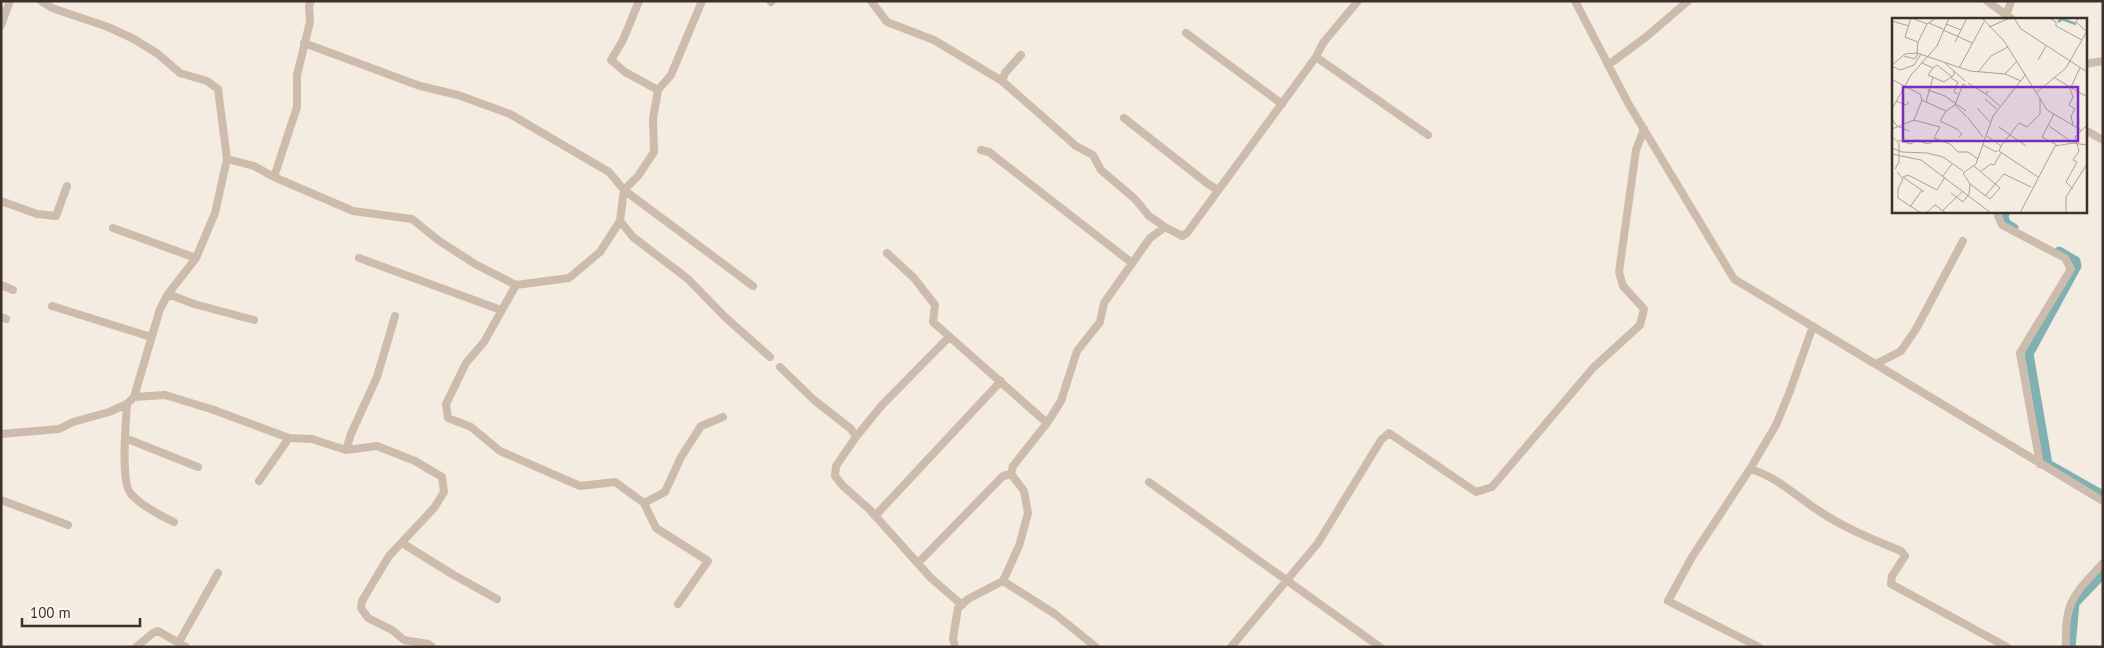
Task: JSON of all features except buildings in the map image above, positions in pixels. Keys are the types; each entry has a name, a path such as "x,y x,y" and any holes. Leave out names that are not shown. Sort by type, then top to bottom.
{"street":[{"path":"1,25 10,1"},
{"path":"1,434 59,430 73,422 109,412 127,404 134,397 160,309 168,294 196,258 215,212 227,159 218,89 207,81 180,72 158,54 134,39 108,27 52,8 41,1"},
{"path":"274,177 297,107 297,75 310,22 311,1"},
{"path":"639,1 623,40 611,60 625,72 658,90"},
{"path":"227,159 254,166 274,177 353,211 412,219 438,240 475,264 516,285 569,278 600,252 620,221 624,190 638,176 654,152 653,119 658,90 671,75 702,1"},
{"path":"871,1 887,22 934,40 972,61 1002,81 1076,146 1093,155 1101,170 1135,199 1149,216 1182,236 1187,233 1282,104 1316,57 1323,43 1358,1"},
{"path":"1575,1 1644,129 1734,280 2103,501"},
{"path":"1608,65 1646,37 1688,1"},
{"path":"1987,1 2008,17 2011,1"},
{"path":"1186,33 1282,104"},
{"path":"304,42 420,86 458,95 510,114 609,172 624,190 753,286"},
{"path":"1002,81 1005,73 1021,55"},
{"path":"1316,57 1428,135"},
{"path":"2086,64 2103,61"},
{"path":"1124,118 1218,190"},
{"path":"1231,647 1318,543 1381,440 1389,433 1476,492 1492,487 1593,368 1640,325 1644,309 1623,286 1619,272 1636,150 1644,129"},
{"path":"2086,131 2103,140"},
{"path":"981,150 989,152 1132,263"},
{"path":"1,201 36,214 56,216 67,186"},
{"path":"2000,212 1998,216 2002,225 2065,258 2070,269 2020,353 2040,464"},
{"path":"620,221 633,237 688,279 725,317 770,357"},
{"path":"113,228 196,258"},
{"path":"955,647 953,638 958,608 1003,581 1019,546 1028,513 1024,491 1012,474 1013,466 1047,423 1061,401 1077,351 1100,322 1104,303 1150,238 1166,228"},
{"path":"1876,364 1901,352 1916,330 1963,241"},
{"path":"887,253 914,278 936,305 932,322 1047,423"},
{"path":"359,258 501,310"},
{"path":"1,285 13,290"},
{"path":"516,285 484,342 466,363 446,404 448,418 471,427 500,451 580,486 615,482 644,503 656,528 708,561 678,604"},
{"path":"168,294 194,304 254,320"},
{"path":"52,306 151,337"},
{"path":"346,450 351,434 377,376 395,316"},
{"path":"1759,647 1668,601 1692,557 1750,469 1776,425 1813,326"},
{"path":"949,337 882,405 836,466 835,476 918,563 962,604"},
{"path":"780,368 814,400 852,429 856,437"},
{"path":"875,516 1001,381"},
{"path":"134,397 165,395 214,410 289,438 312,439 346,450 378,446 415,461 442,477 444,492 434,508 389,556 362,601 361,608 368,618 392,630 402,644 428,644 432,647"},
{"path":"127,404 125,481 130,493 158,515 174,522"},
{"path":"644,503 665,492 681,457 700,426 723,417"},
{"path":"125,438 198,467"},
{"path":"259,481 289,438"},
{"path":"1750,469 1766,474 1822,513 1856,532 1901,552 1905,556 1892,576 1891,584 2007,647"},
{"path":"918,563 1003,476 1012,474"},
{"path":"1149,482 1285,581 1380,647"},
{"path":"1,500 68,525"},
{"path":"402,543 452,574 497,598"},
{"path":"2066,647 2068,607 2077,592 2103,563"},
{"path":"136,647 158,631 183,644 218,573"},
{"path":"1003,581 1055,614 1096,647"}],"waterway":[{"path":"2006,212 2004,216 2006,223 2014,228"},
{"path":"2059,251 2076,261 2077,266 2029,354 2048,464 2103,495"},
{"path":"2071,647 2075,603 2103,574"}]}
